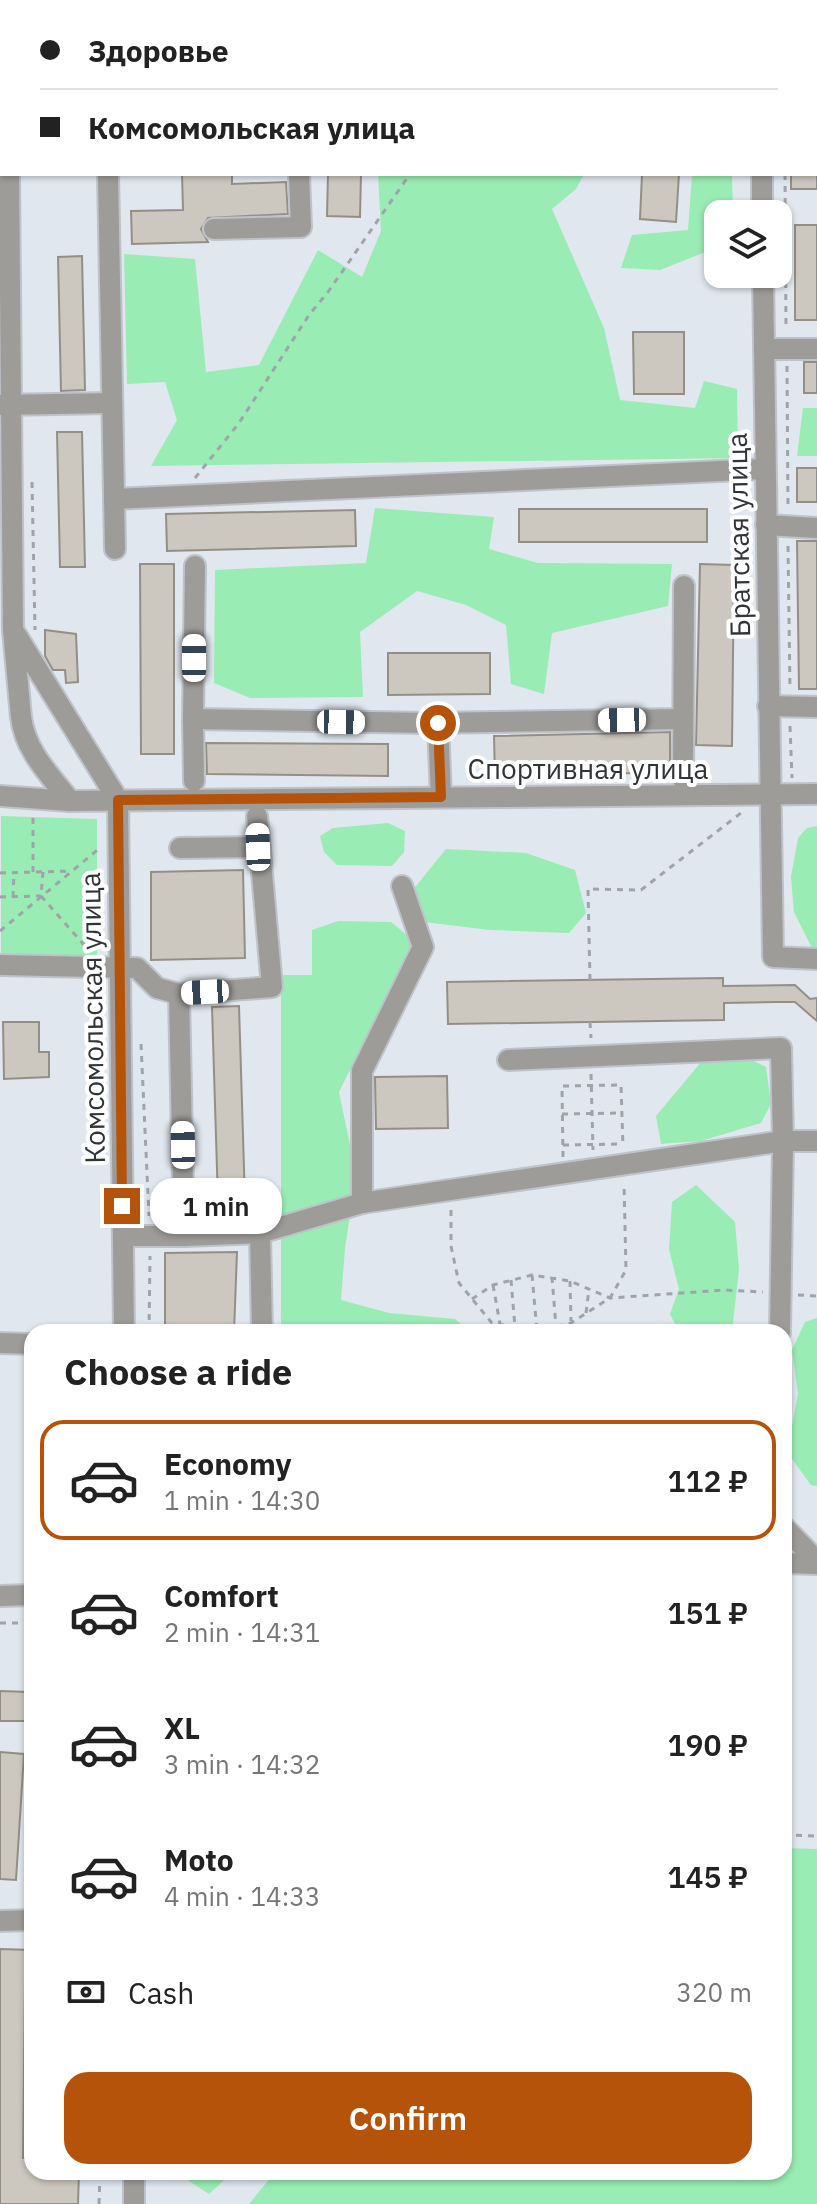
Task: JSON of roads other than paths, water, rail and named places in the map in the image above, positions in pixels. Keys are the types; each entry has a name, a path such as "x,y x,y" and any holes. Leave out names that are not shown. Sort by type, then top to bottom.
{"street":[{"path":"108,176 115,549"},
{"path":"214,229 301,227 299,176"},
{"path":"762,176 762,200"},
{"path":"6,178 7,629 23,730 31,750 70,801"},
{"name":"Братская улица","path":"763,288 773,957 817,959"},
{"path":"764,349 817,349"},
{"path":"6,405 112,403"},
{"path":"114,499 765,469"},
{"path":"766,525 817,528"},
{"path":"194,781 195,566"},
{"path":"683,779 684,586"},
{"path":"7,629 57,701 118,800"},
{"path":"21,717 34,701 43,698 57,701"},
{"path":"768,706 817,707"},
{"path":"193,719 438,723 683,719"},
{"path":"438,723 441,797"},
{"name":"Спортивная улица","path":"118,800 817,794"},
{"path":"0,796 70,801 118,800"},
{"name":"Комсомольская улица","path":"118,800 111,966 124,1324"},
{"path":"0,965 137,968 157,988 179,994 272,987 257,816"},
{"path":"180,848 258,847"},
{"path":"362,1203 362,1071 423,947 402,886"},
{"path":"179,994 184,1236"},
{"path":"508,1060 781,1048 780,1324"},
{"path":"123,1236 260,1233 362,1203 593,1169 623,1154 817,1141"},
{"path":"260,1233 262,1324"},
{"path":"0,1343 24,1344"},
{"path":"792,1535 817,1562"},
{"path":"792,1563 817,1562"},
{"path":"0,1596 24,1595"},
{"path":"0,1921 24,1920"},
{"path":"134,2180 134,2204"}]}
